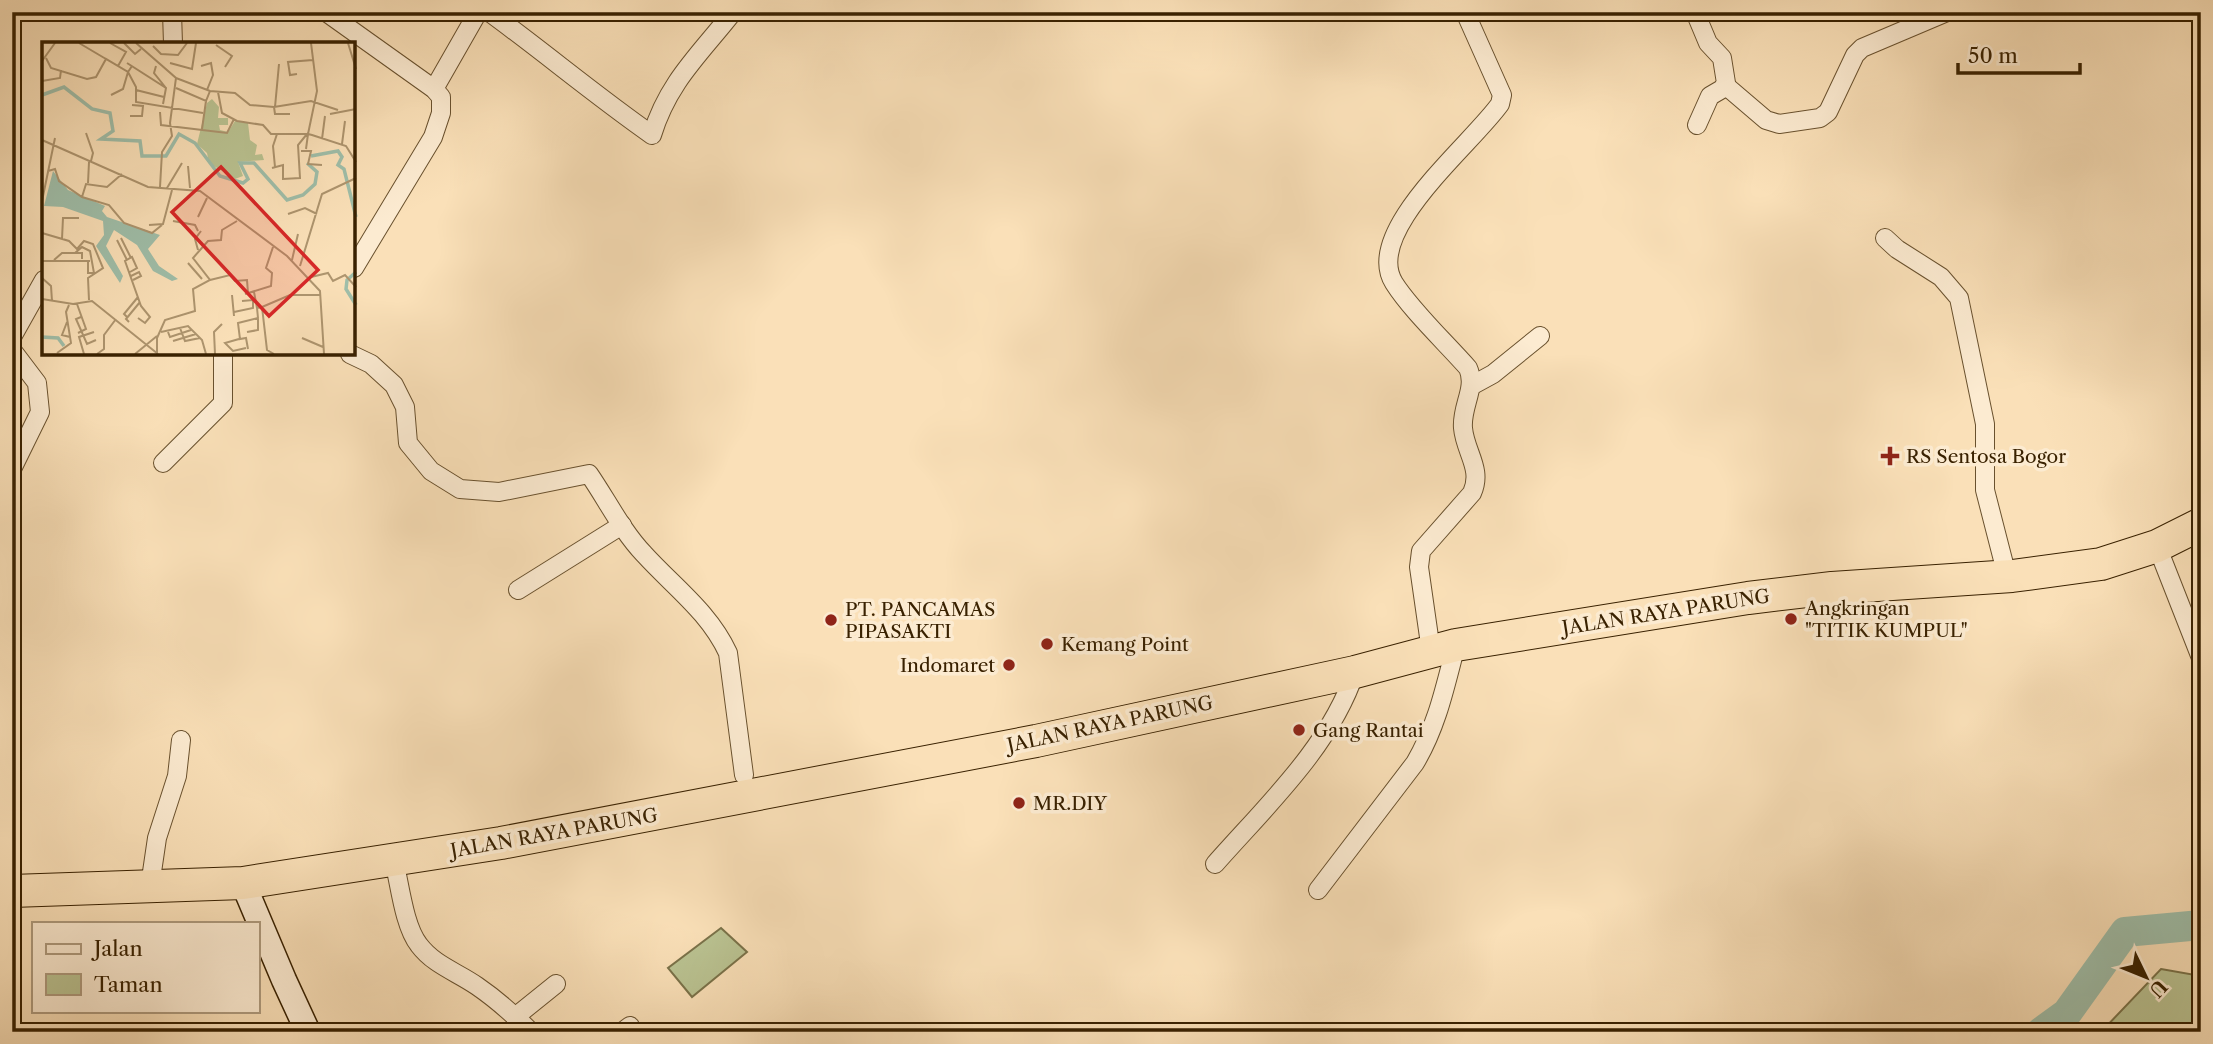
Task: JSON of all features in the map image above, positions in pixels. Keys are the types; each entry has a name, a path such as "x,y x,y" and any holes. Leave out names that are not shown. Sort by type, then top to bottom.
{"highway":[{"name":"JALAN RAYA PARUNG","path":"1893,577 2099,551 2163,532 2201,512"},
{"name":"JALAN RAYA PARUNG","path":"12,876 240,869 388,845 1442,641 1827,575 2011,576 2101,564 2157,546 2201,524"},
{"name":"JALAN RAYA PARUNG","path":"12,891 243,883 501,844 1023,743 1355,671 1442,641"}],"main road":[{"path":"243,883 308,1032"}],"street":[{"path":"172,12 173,42"},
{"path":"326,12 433,89 440,97 441,105 433,137 355,266"},
{"path":"433,89 478,12"},
{"path":"489,12 652,135 659,111 671,89 733,12"},
{"path":"1318,890 1415,763 1435,724 1442,641 1419,567 1421,551 1472,493 1477,482 1463,427 1463,413 1472,378 1468,368 1393,282 1387,258 1389,244 1404,216 1500,104 1502,95 1465,12"},
{"path":"1695,12 1708,43 1722,58 1725,85 1766,120 1779,124 1820,118 1828,112 1855,55 1862,48 1947,12"},
{"path":"2004,12 2014,12"},
{"path":"1697,125 1710,96 1725,85"},
{"path":"1885,238 1897,249 1941,277 1959,299 1985,424 1985,490 2004,564"},
{"path":"12,337 42,284"},
{"path":"1471,386 1493,374 1540,336"},
{"path":"12,350 37,383 40,412 12,469"},
{"path":"163,463 223,403 222,355"},
{"path":"352,355 371,364 394,385 405,407 408,443 431,471 460,489 499,492 589,474 642,553 710,621 721,637 728,653 744,775"},
{"path":"517,590 622,525"},
{"path":"2157,546 2201,658"},
{"path":"1215,864 1298,771 1347,697 1355,671"},
{"path":"152,872 157,838 177,776 181,740"},
{"path":"394,861 411,932 418,945 449,971 467,979 495,999 531,1032"},
{"path":"515,1017 556,984"}],"green space":[{"path":"721,928 747,952 692,997 668,968"},
{"path":"2161,969 2201,976 2201,1032 2101,1032"}],"waterway":[{"path":"2041,1032 2067,1013 2125,932 2201,925"}],"place":[{"name":"RS Sentosa Bogor","path":"1890,456"},
{"name":"Angkringan \"TITIK KUMPUL\"","path":"1791,619"},
{"name":"PT. PANCAMAS PIPASAKTI","path":"831,620"},
{"name":"Kemang Point","path":"1047,644"},
{"name":"Indomaret","path":"1009,665"},
{"name":"Gang Rantai","path":"1299,730"},
{"name":"MR.DIY","path":"1019,803"}]}
